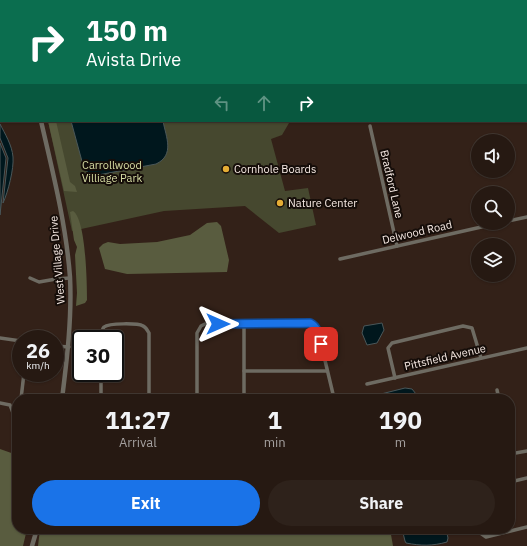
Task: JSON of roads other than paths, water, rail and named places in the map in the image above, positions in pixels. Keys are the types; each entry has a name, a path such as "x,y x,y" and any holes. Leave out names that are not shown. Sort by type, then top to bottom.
{"street":[{"name":"West Village Drive","path":"41,122 62,214 70,278 69,347 63,394"},
{"name":"Bradford Lane","path":"370,126 397,246"},
{"path":"515,220 527,217"},
{"name":"Delwood Road","path":"340,259 471,229"},
{"path":"30,278 39,282 70,278"},
{"path":"197,394 197,333 201,326 205,324 310,323 315,325 318,331 333,394"},
{"path":"102,330 105,326 110,324 142,325 146,328 148,333 149,394"},
{"path":"244,324 244,394"},
{"path":"395,378 388,348 392,343 452,328 463,326 472,328 481,358"},
{"path":"0,338 12,340"},
{"path":"64,347 69,347"},
{"name":"Pittsfield Avenue","path":"366,384 527,348"},
{"path":"244,371 327,371"},
{"path":"22,394 23,382"},
{"path":"101,382 101,394"},
{"path":"497,390 498,394"},
{"path":"0,403 10,405 12,410"},
{"path":"515,453 527,451"},
{"path":"515,481 527,478"},
{"path":"515,530 527,527"},
{"path":"32,546 35,534"},
{"path":"482,534 486,537 498,534"}],"water":[{"path":"71,122 163,122 168,145 167,151 166,156 156,164 98,175 93,175 87,172 83,165"},
{"path":"0,124 10,144 13,157 13,168 3,203 8,158 0,138"},
{"path":"0,143 6,158 0,215"},
{"path":"382,323 384,330 377,343 367,345 362,333 364,326"},
{"path":"405,388 412,389 416,394 381,394"},
{"path":"403,534 447,534 448,538 447,542 432,545 406,543"}],"place":[{"name":"Cornhole Boards","path":"226,169"},
{"name":"Nature Center","path":"280,203"}],"park label":[{"name":"Carrollwood Villiage Park","path":"112,171"}]}
